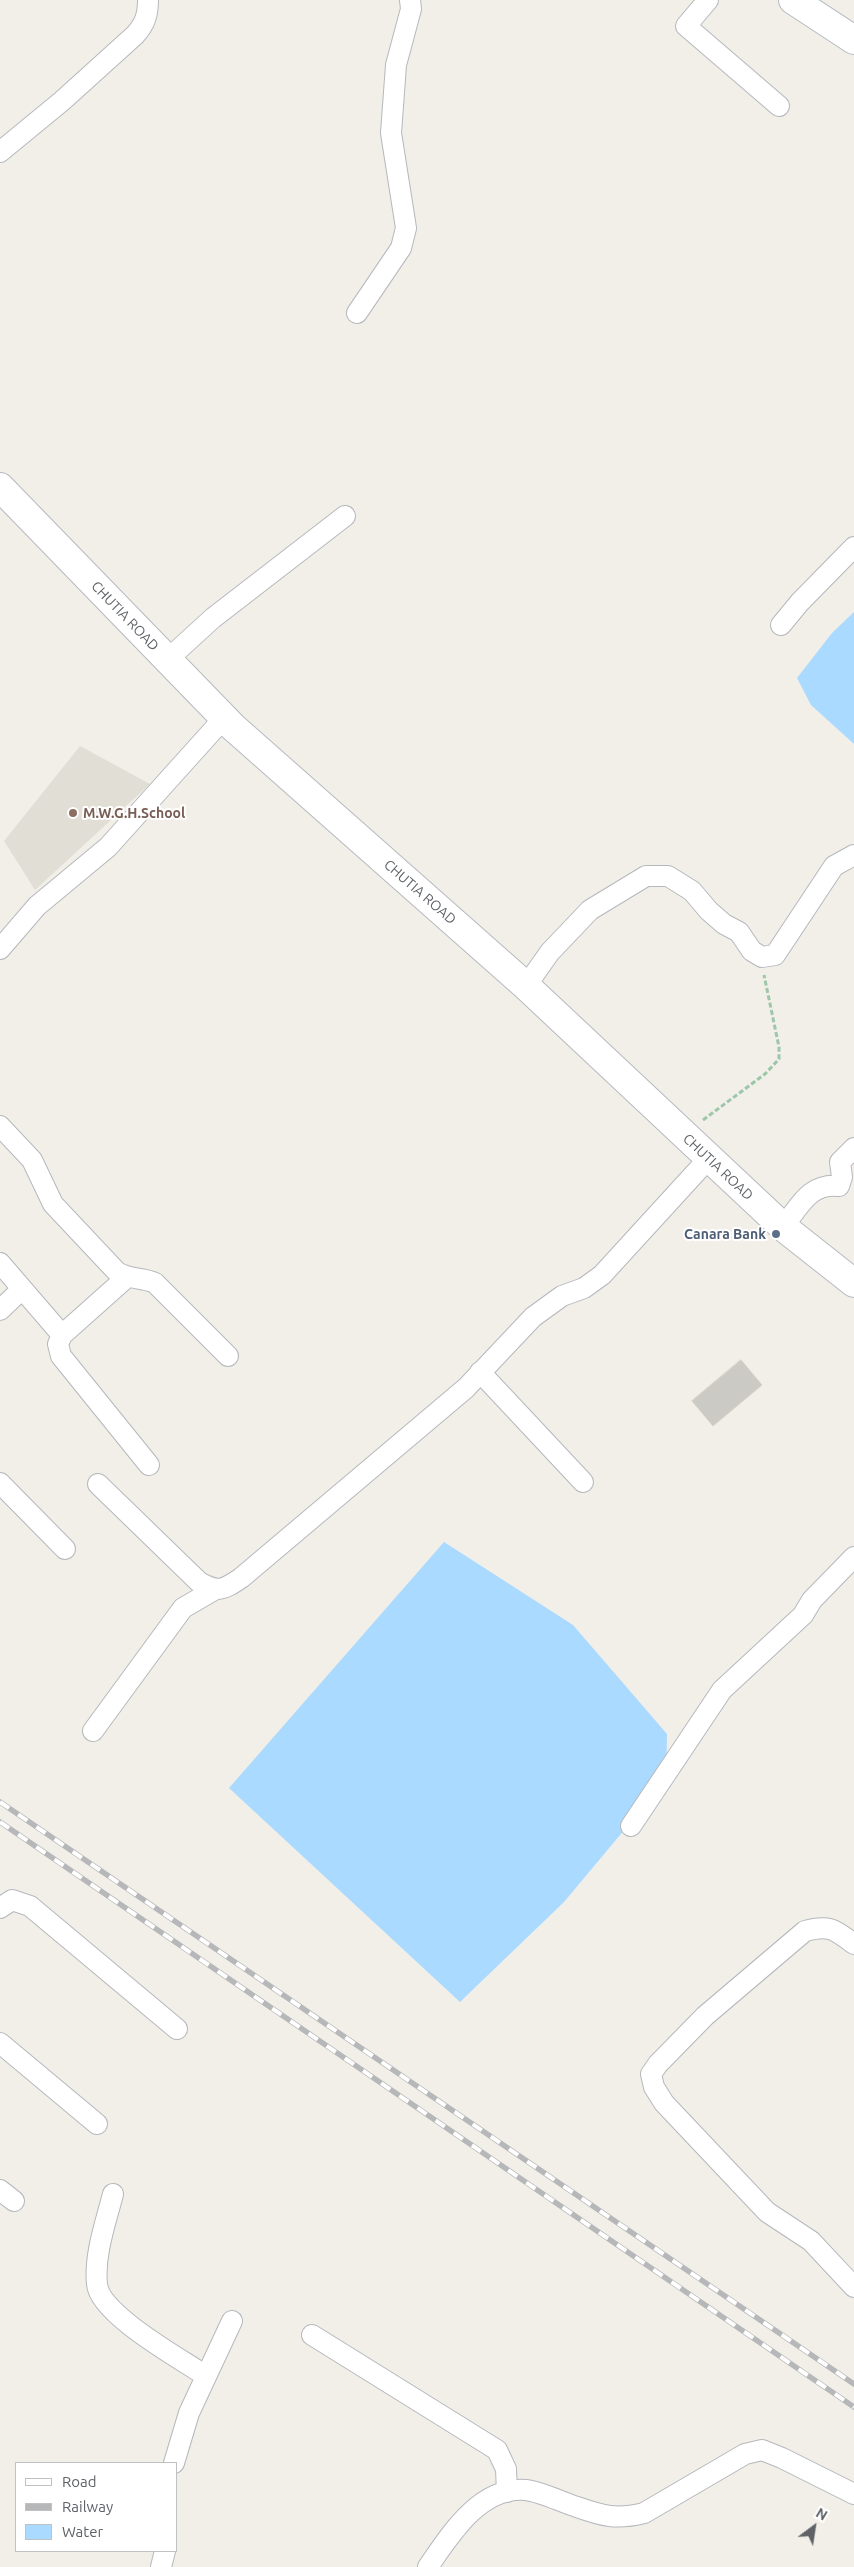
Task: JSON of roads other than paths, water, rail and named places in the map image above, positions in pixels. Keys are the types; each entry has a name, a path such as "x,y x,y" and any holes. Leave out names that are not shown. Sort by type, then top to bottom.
{"street":[{"path":"0,152 62,101 135,35 148,13 148,0"},
{"path":"357,313 401,248 406,228 391,133 396,65 411,9 410,0"},
{"path":"708,0 686,26 779,106"},
{"path":"794,0 854,40"},
{"name":"CHUTIA ROAD","path":"0,488 224,718 526,986 783,1227 854,1283"},
{"path":"167,660 213,618 345,516"},
{"path":"781,625 800,602 854,547"},
{"path":"0,950 37,906 108,847 224,718"},
{"path":"526,986 550,952 590,910 646,876 668,876 692,891 709,911 724,924 739,932 752,951 762,957 775,955 834,866 854,855"},
{"path":"0,1126 32,1160 53,1204 117,1272 126,1278 146,1278 156,1283 228,1356"},
{"path":"783,1227 807,1196 825,1184 839,1186 842,1177 840,1162 854,1148"},
{"path":"93,1731 184,1608 214,1590 226,1588 241,1578 466,1388 533,1317 546,1306 562,1296 584,1288 602,1275 709,1158"},
{"path":"0,1263 62,1335"},
{"path":"126,1278 62,1335 58,1344 61,1356 149,1465"},
{"path":"0,1310 22,1289"},
{"path":"480,1372 583,1482"},
{"path":"0,1483 64,1549"},
{"path":"98,1484 199,1582 214,1590"},
{"path":"631,1826 722,1690 803,1614 812,1600 854,1557"},
{"path":"0,1908 12,1900 30,1906 177,2029"},
{"path":"854,1944 834,1930 821,1926 805,1931 705,2016 658,2064 651,2074 654,2087 664,2103 748,2193 767,2212 811,2241 854,2287"},
{"path":"0,2043 96,2124"},
{"path":"113,2194 97,2261 97,2286 101,2297 111,2310 131,2326 206,2376"},
{"path":"174,2462 189,2413 232,2321"},
{"path":"312,2334 496,2450 506,2469 507,2492"},
{"path":"428,2567 461,2521 482,2504 507,2492 527,2490 605,2517 625,2518 644,2513 745,2454 762,2450 854,2494"},
{"path":"160,2567 165,2552"}],"water":[{"path":"854,612 854,744 811,705 797,678 832,633"},
{"path":"444,1542 573,1625 667,1734 666,1780 564,1902 460,2002 229,1788"}],"railway":[{"path":"0,1802 854,2384"},
{"path":"0,1822 854,2407"}],"place":[{"name":"M.W.G.H.School","path":"73,813"},
{"name":"Canara Bank","path":"776,1234"}]}
